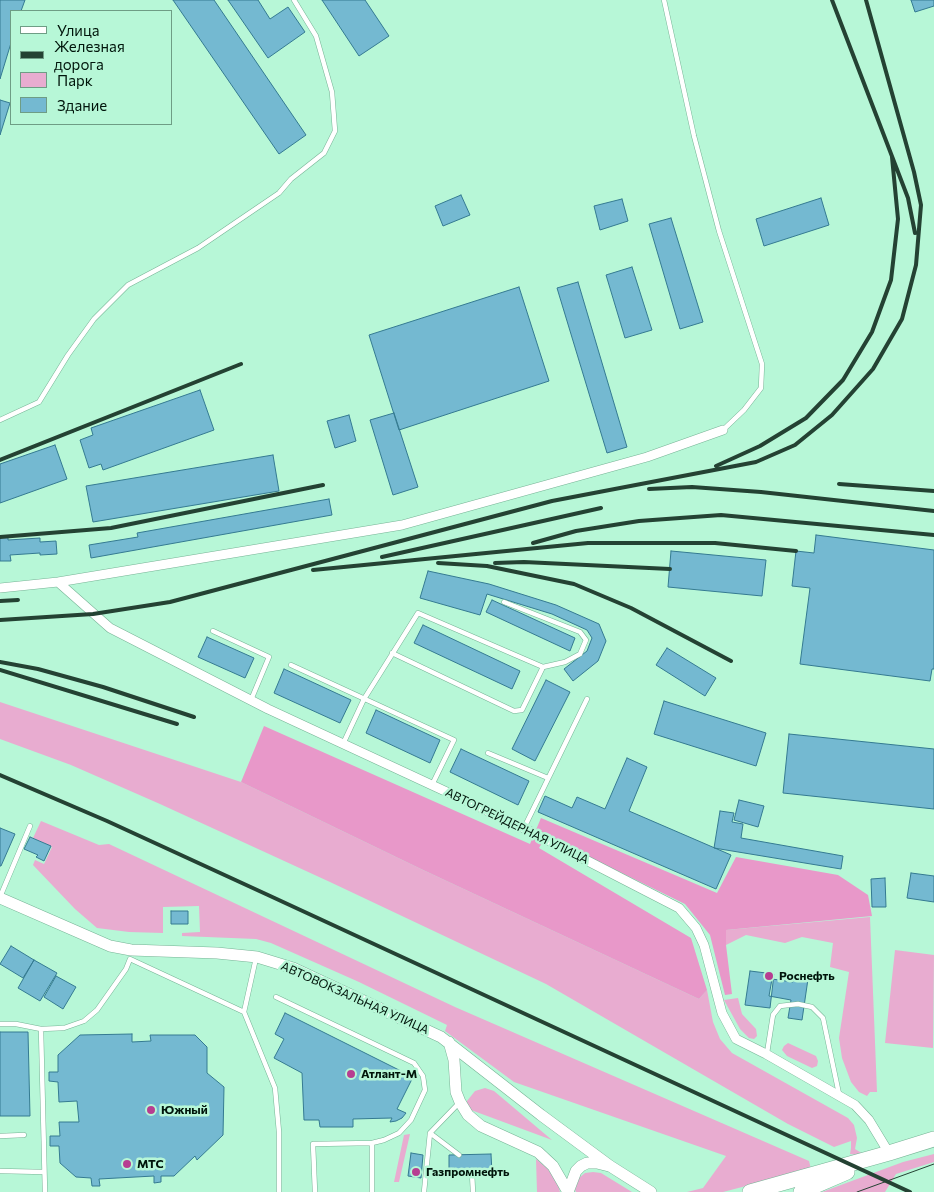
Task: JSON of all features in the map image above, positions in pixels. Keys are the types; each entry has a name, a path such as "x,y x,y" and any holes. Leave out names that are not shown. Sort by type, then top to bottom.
{"main road":[{"path":"750,1192 934,1139"},
{"path":"801,1192 889,1153"}],"street":[{"path":"0,588 58,582 402,525 647,456 723,430"},
{"name":"АВТОГРЕЙДЕРНАЯ УЛИЦА","path":"58,582 110,628 251,700 524,828 679,908 696,928 704,945 722,1013 736,1039 839,1094 855,1105 869,1120 889,1153"},
{"name":"АВТОВОКЗАЛЬНАЯ УЛИЦА","path":"0,897 131,955 216,953 257,957 293,968 449,1042 541,1115 610,1166 651,1192"},
{"path":"449,1042 454,1060 456,1092 468,1115 481,1126 538,1152 553,1166 568,1192"},
{"path":"568,1192 576,1171 581,1166 587,1163 610,1166"}],"lane":[{"path":"0,420 39,402 94,318 128,285 198,248 279,193 291,179 324,153 335,131 332,92 316,36 294,0"},
{"path":"664,0 694,136 719,232 762,364 761,388 744,410 723,430"},
{"path":"343,744 364,699 418,613 543,667 565,662 580,654 586,640 580,632 504,602"},
{"path":"213,630 269,657 251,700"},
{"path":"392,653 514,711 522,710 543,667"},
{"path":"291,665 454,740 432,784"},
{"path":"524,828 587,699"},
{"path":"488,753 548,778"},
{"path":"0,897 30,826"},
{"path":"0,1024 16,1024 40,1029 64,1028 84,1021 97,1010 126,969 131,955 244,1012"},
{"path":"257,957 244,1012 275,1088 279,1132 279,1192"},
{"path":"276,997 414,1063 422,1076 425,1090 411,1120 398,1133 384,1140 372,1143 313,1144 315,1192"},
{"path":"766,1054 773,1015 780,1006 798,1004 812,1007 823,1018 839,1094"},
{"path":"40,1029 45,1192"},
{"path":"424,1192 430,1133 460,1102"},
{"path":"430,1133 459,1155"},
{"path":"0,1136 24,1135"},
{"path":"372,1143 372,1192"},
{"path":"0,1171 44,1172"},
{"path":"472,1173 474,1192"}],"green space":[{"path":"0,702 241,782 421,869 699,999 707,990 713,1022 720,1039 732,1053 848,1118 854,1125 857,1138 855,1149 868,1157 850,1154 851,1141 834,1147 788,1124 546,984 160,804 71,765 0,739"},
{"path":"41,821 99,845 109,844 455,1007 809,1161 811,1169 723,1192 687,1192 703,1188 726,1156 514,1082 445,1031 447,1025 359,982 271,943 256,939 182,936 182,933 200,932 199,906 163,907 163,933 129,932 97,928 75,909 33,865 35,860 44,864 52,847 33,838"},
{"path":"870,917 877,1092 870,1092 867,1096 859,1092 851,1082 842,1058 839,1038 849,972 830,967 833,943 802,937 785,943 746,935 726,945 726,930"},
{"path":"895,950 934,955 933,1048 885,1043"},
{"path":"738,998 742,1014 756,1029 757,1036 754,1039 749,1038 740,1029 724,1000"},
{"path":"788,1043 816,1056 817,1066 812,1068 787,1056 782,1050"},
{"path":"485,1088 494,1091 552,1140 471,1110 466,1106 467,1101 475,1091"},
{"path":"410,1134 399,1182 394,1182 404,1135"},
{"path":"934,1154 934,1162 896,1174 885,1192 822,1192 903,1162"},
{"path":"536,1159 547,1168 557,1181 560,1192 537,1192"},
{"path":"585,1173 601,1173 632,1192 576,1192 579,1178"}],"shaded area":[{"path":"264,726 530,844 541,818 717,893 736,857 838,875 868,895 872,916 726,930 732,994 725,995 710,935 685,904 546,836 539,848 691,938 707,990 699,999 421,869 241,782"}],"building":[{"path":"0,0 25,0 21,10 10,10 10,46 0,79"},
{"path":"173,0 214,0 306,135 279,154"},
{"path":"228,0 258,0 270,19 288,7 305,32 268,58"},
{"path":"322,0 365,0 389,36 359,56"},
{"path":"911,0 934,0 934,6 915,12"},
{"path":"0,100 10,103 0,135"},
{"path":"461,195 470,215 443,226 435,206"},
{"path":"821,198 829,225 764,246 756,219"},
{"path":"622,199 628,221 600,230 594,206"},
{"path":"671,218 703,322 680,329 649,224"},
{"path":"632,267 652,330 625,338 606,275"},
{"path":"578,282 627,447 607,453 557,288"},
{"path":"519,287 549,381 399,430 369,335"},
{"path":"200,390 214,430 103,470 101,464 89,468 80,440 93,435 91,428"},
{"path":"394,413 418,487 393,495 370,420"},
{"path":"349,415 356,441 335,448 327,421"},
{"path":"55,445 67,479 0,503 0,464"},
{"path":"273,455 279,491 93,522 86,486"},
{"path":"329,499 332,515 91,558 89,545 138,537 137,533"},
{"path":"816,535 934,550 934,669 932,669 930,681 800,664 810,588 792,586 796,551 814,553"},
{"path":"0,537 8,537 8,540 40,538 40,542 56,541 57,554 10,555 11,561 0,561"},
{"path":"671,551 766,560 762,596 668,587"},
{"path":"428,571 489,584 556,605 599,624 606,641 598,661 573,681 564,669 587,651 592,638 587,630 552,614 487,594 480,615 420,598"},
{"path":"492,600 575,638 570,651 486,612"},
{"path":"423,625 520,671 512,689 414,643"},
{"path":"207,637 254,658 245,678 198,657"},
{"path":"667,648 716,678 705,696 656,665"},
{"path":"284,669 351,700 340,723 274,693"},
{"path":"546,680 570,692 535,761 512,749"},
{"path":"664,701 766,733 756,766 654,734"},
{"path":"376,710 440,740 430,763 366,733"},
{"path":"789,734 934,749 934,809 783,793"},
{"path":"461,749 529,781 518,805 450,772"},
{"path":"627,758 647,767 629,811 731,855 716,889 538,812 545,796 572,808 577,797 605,809"},
{"path":"739,800 764,806 758,827 734,820"},
{"path":"720,811 734,813 732,822 743,824 741,838 843,856 841,869 714,848"},
{"path":"0,828 15,834 1,866 0,866"},
{"path":"30,837 51,846 44,861 36,857 38,855 24,849"},
{"path":"911,873 934,876 934,902 907,898"},
{"path":"885,878 886,907 872,907 871,879"},
{"path":"171,911 188,911 188,924 171,924"},
{"path":"11,946 34,960 23,978 0,964"},
{"path":"34,960 57,973 40,1001 18,988"},
{"path":"750,971 774,974 770,1008 745,1005"},
{"path":"56,976 76,987 63,1009 44,997"},
{"path":"794,977 808,979 802,1020 788,1018 791,1000 769,996 772,979 793,982"},
{"path":"285,1013 413,1077 397,1109 406,1113 402,1118 390,1122 392,1118 353,1119 353,1127 320,1127 319,1120 304,1120 302,1073 274,1058 284,1039 275,1034"},
{"path":"0,1032 28,1032 30,1116 0,1116"},
{"name":"Южный","path":"132,1034 132,1042 151,1041 150,1035 195,1035 207,1047 207,1073 224,1087 223,1135 197,1160 195,1156 174,1176 161,1176 161,1182 154,1183 154,1176 99,1179 100,1186 92,1186 91,1178 76,1177 60,1163 59,1146 50,1146 50,1136 60,1136 59,1122 79,1122 77,1101 59,1102 58,1082 49,1081 49,1072 58,1072 58,1055 80,1035"},
{"path":"411,1153 423,1155 421,1178 408,1176"},
{"path":"491,1154 492,1173 449,1173 449,1155"}],"tram line":[{"path":"857,1192 934,1164"}],"railway":[{"path":"832,0 908,198 915,233"},
{"path":"0,620 93,614 170,602 552,501 756,462 795,445 832,415 873,369 902,319 916,265 921,205 914,172 866,0"},
{"path":"716,466 760,446 806,418 843,380 872,332 891,280 898,219 892,157"},
{"path":"0,460 241,364"},
{"path":"839,484 934,491"},
{"path":"0,537 111,528 323,485"},
{"path":"649,489 692,487 761,492 934,511"},
{"path":"382,557 601,508"},
{"path":"533,543 576,531 639,521 721,515 934,535"},
{"path":"313,570 588,543 715,543 796,551"},
{"path":"495,563 524,562 670,569"},
{"path":"438,563 487,566 574,584 631,608 731,661"},
{"path":"0,601 18,600"},
{"path":"0,662 38,669 103,687 194,717"},
{"path":"0,670 177,724"},
{"path":"0,775 107,821 910,1192"}],"place":[{"name":"Роснефть","path":"769,976"},
{"name":"Атлант-М","path":"351,1074"},
{"name":"Южный","path":"151,1110"},
{"name":"МТС","path":"127,1164"},
{"name":"Газпромнефть","path":"416,1172"}]}
